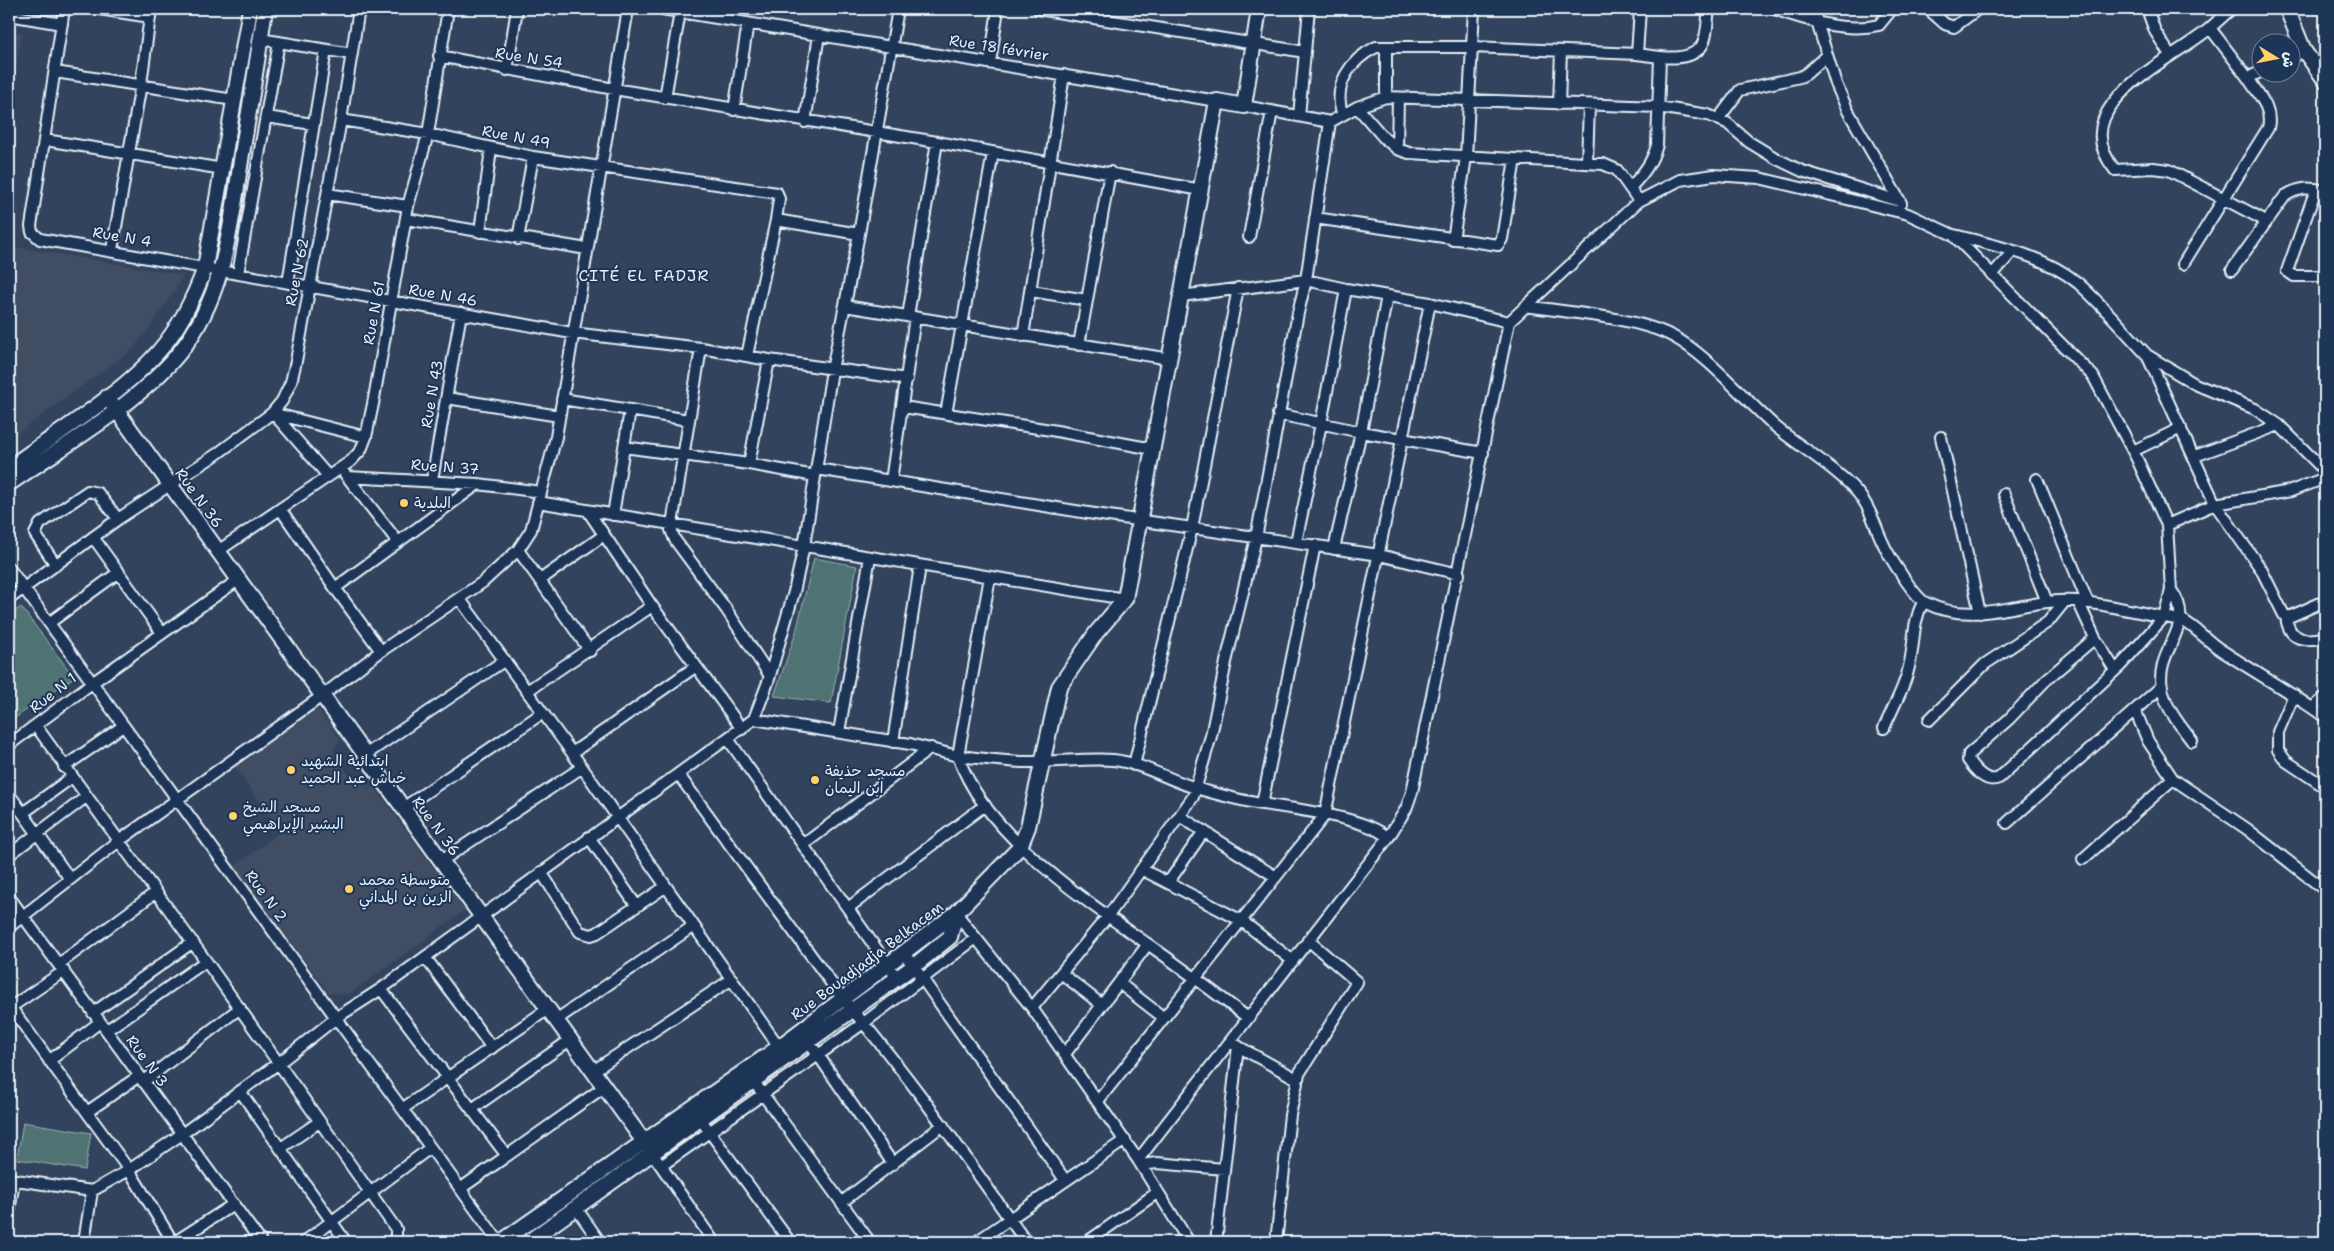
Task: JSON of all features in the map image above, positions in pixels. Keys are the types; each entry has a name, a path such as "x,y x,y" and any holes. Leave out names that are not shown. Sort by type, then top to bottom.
{"street":[{"path":"64,9 45,140 223,169"},
{"path":"99,9 151,13 141,84 112,250"},
{"path":"9,468 107,398 138,372 160,351 190,304 205,268 250,9"},
{"path":"9,484 116,411 151,382 178,355 189,340 213,293 232,222 265,9"},
{"name":"Rue N 62","path":"9,599 118,519 217,454 272,413 282,401 291,382 310,286 341,120 359,9"},
{"name":"Rue N 61","path":"218,551 281,510 340,468 361,450 366,437 408,206 428,134 448,9"},
{"path":"507,70 517,9"},
{"path":"9,927 118,841 322,696 381,651 483,582 518,550 531,530 559,416 628,9"},
{"name":"Rue 18 février","path":"662,9 1064,75 1330,122"},
{"path":"9,1213 11,1180 92,1191 129,1170 278,1064 336,1018 382,989 480,915 589,837 618,819 678,774 728,740 754,719 770,676 794,592 804,546 832,370 860,234 898,9"},
{"path":"990,63 998,9"},
{"path":"1038,9 1305,52"},
{"path":"1244,106 1259,9"},
{"path":"1299,116 1309,9"},
{"path":"1453,240 1466,157 1474,9"},
{"path":"1637,54 1640,9"},
{"path":"1342,114 1338,94 1342,82 1352,64 1365,53 1376,48 1472,47 1687,56 1701,46 1705,36 1709,9"},
{"path":"1774,9 1818,23 1872,27 1879,25 1892,9"},
{"path":"1813,9 1836,84 1848,111 1908,214"},
{"path":"1928,9 1945,24 1954,28 1978,9"},
{"path":"2147,9 2155,30 2170,55"},
{"path":"2232,9 2210,28 2170,55 2123,91 2112,102 2100,130 2101,144 2114,170 2153,168 2169,170 2266,221"},
{"path":"2288,9 2293,32"},
{"path":"665,98 680,12"},
{"path":"9,15 62,24"},
{"path":"734,110 748,23"},
{"path":"2184,264 2268,128 2270,119 2269,111 2248,78 2210,28"},
{"path":"806,122 819,35"},
{"path":"260,39 352,54"},
{"path":"238,274 279,42"},
{"path":"1386,47 1386,97"},
{"path":"288,283 326,50"},
{"path":"1559,104 1561,51"},
{"path":"1719,118 1740,90 1800,77 1828,55"},
{"name":"Rue N 54","path":"439,56 507,70 552,76 614,90 876,134 937,142 1201,190"},
{"path":"1630,188 1647,170 1657,145 1660,56"},
{"path":"2302,58 2325,80"},
{"path":"55,72 234,100"},
{"path":"1023,336 1064,75"},
{"path":"2248,78 2252,76"},
{"path":"1032,1008 1108,916 1143,870 1181,817 1196,789 1211,736 1226,662 1256,538 1278,414 1306,280 1330,122 1357,106 1386,97 1658,107 1719,118 1776,160 1802,171 1900,201"},
{"path":"1397,149 1398,98"},
{"path":"1189,1242 1140,1162 1065,1054 1032,1008 956,913 1020,847 1028,827 1059,687 1096,633 1125,599 1217,101"},
{"path":"1587,163 1589,105"},
{"path":"1357,106 1397,149 1409,153 1610,165 1617,170 1639,201"},
{"path":"1249,237 1272,111"},
{"path":"266,117 313,124"},
{"name":"Rue N 49","path":"341,120 428,134 533,157 774,192 779,199 776,220 747,356"},
{"name":"Rue N 4","path":"45,140 31,226 35,236 40,239 112,250 220,271"},
{"path":"890,481 907,379 912,316 937,142"},
{"path":"480,232 491,149"},
{"path":"946,414 993,153"},
{"path":"518,239 533,157"},
{"path":"1316,218 1494,246 1501,243 1515,159"},
{"path":"1079,345 1110,172"},
{"path":"1140,1162 1234,1044 1248,1018 1388,838 1406,809 1412,792 1459,574 1509,322 1639,201 1680,180 1714,175 1759,178 1908,214 1953,235 2013,251 2051,266 2078,283 2147,355 2195,384 2255,409 2279,425 2325,472"},
{"path":"2232,270 2285,196 2308,188 2321,190 2287,271 2294,276 2325,276"},
{"path":"327,194 408,206"},
{"path":"406,220 587,249"},
{"path":"776,220 860,234"},
{"path":"1953,235 2093,376 2133,451 2167,525 2171,590 2164,617 2115,670 1999,778 1990,780 1986,778 1968,760 1969,754 2009,719 2047,679 2095,638"},
{"path":"1992,275 2013,251"},
{"name":"Rue N 46","path":"220,271 572,333 701,348 832,370 907,379"},
{"path":"1181,296 1306,280 1346,289 1430,303 1509,322"},
{"path":"1134,765 1192,528 1238,288"},
{"path":"1296,542 1322,424 1346,289"},
{"path":"1031,291 1087,300"},
{"path":"1334,549 1361,432 1387,296"},
{"path":"1098,1101 1325,815 1430,303"},
{"path":"846,306 1170,359"},
{"path":"1526,306 1613,319 1672,336 1692,350 1776,427 1860,495 1871,511 1883,544 1910,588 1923,602 1954,611 1980,613 2047,602 2065,601 2088,603 2182,620 2191,625 2219,649 2294,695 2325,717"},
{"name":"Rue N 43","path":"432,480 461,313"},
{"path":"701,348 671,523 675,540 726,609 770,676"},
{"path":"2147,355 2215,504 2261,569 2286,617 2290,632 2297,638 2309,641 2325,637"},
{"path":"749,464 769,360"},
{"name":"Rue N 36","path":"107,398 652,1153"},
{"path":"447,398 559,416"},
{"path":"562,399 688,420"},
{"path":"903,407 1153,449"},
{"path":"613,515 630,410"},
{"path":"272,413 366,437"},
{"path":"272,413 328,476"},
{"path":"1278,414 1361,432 1483,453"},
{"path":"2194,456 2279,425"},
{"path":"2133,451 2181,428"},
{"path":"1940,437 1980,613"},
{"path":"624,447 890,481 1256,538 1296,542 1379,556 1459,574"},
{"path":"340,468 398,542"},
{"name":"Rue N 37","path":"347,477 432,480 541,492"},
{"path":"2167,525 2215,504 2291,491 2325,478"},
{"path":"2037,479 2088,603"},
{"path":"335,588 478,484"},
{"path":"56,565 35,534 40,524 88,491 98,493 118,519"},
{"path":"2004,494 2047,602"},
{"path":"538,502 1125,599"},
{"path":"281,510 381,651"},
{"path":"588,511 695,667 742,729"},
{"path":"540,580 604,534"},
{"path":"93,537 162,633"},
{"path":"1262,804 1315,545"},
{"path":"518,550 590,651"},
{"path":"839,732 870,557"},
{"path":"893,742 920,566"},
{"name":"Rue N 2","path":"9,568 500,1242"},
{"path":"49,624 119,572"},
{"path":"990,577 958,756 963,772 985,805 1020,847 1108,916 1196,978 1248,1018"},
{"name":"Rue N 1","path":"9,745 92,683 238,580"},
{"path":"2171,590 2178,600 2182,620 2166,656 2162,674 2162,686 2169,708 2192,742"},
{"path":"459,598 527,691 541,714 572,753 692,926 783,1052"},
{"path":"1929,720 1985,664 2048,622 2065,601"},
{"path":"2286,617 2325,601"},
{"path":"1884,728 1906,679 1910,663 1913,628 1923,602"},
{"path":"2078,602 2095,638 2115,670"},
{"path":"527,691 590,651 652,606"},
{"path":"365,756 505,660"},
{"path":"572,753 695,667"},
{"path":"2007,823 2162,686"},
{"path":"2294,695 2278,732 2278,750 2286,761 2325,787"},
{"path":"2313,708 2325,697"},
{"path":"2134,710 2148,742 2173,779 2247,829 2322,888 2325,876"},
{"path":"403,808 541,714"},
{"path":"754,719 931,748 958,756 1042,762 1113,760 1134,765 1196,789 1262,804 1297,808 1325,815 1377,830 1388,838"},
{"path":"36,726 71,778 193,942 396,1229 396,1238 391,1242"},
{"path":"64,767 123,726"},
{"path":"728,740 896,978"},
{"path":"803,845 931,748"},
{"path":"441,861 581,768"},
{"path":"678,774 848,1004 865,1022 943,1124 1026,1242"},
{"path":"23,813 71,778"},
{"path":"2083,859 2173,779"},
{"path":"9,794 70,879"},
{"path":"9,855 86,798"},
{"path":"848,908 985,805"},
{"path":"1181,817 1276,877"},
{"path":"1168,883 1204,831"},
{"path":"589,837 636,905"},
{"path":"1143,870 1242,921 1293,961"},
{"path":"541,872 580,932 591,936 606,928 636,905 665,887"},
{"path":"156,892 10,1006 129,1170 174,1242 234,1204"},
{"name":"Rue N 3","path":"9,897 261,1242"},
{"name":"Rue Bouadjadja Belkacem","path":"500,1242 643,1141 783,1052 848,1004 888,966 956,913"},
{"name":"Rue Bouadjadja Belkacem","path":"528,1242 754,1082 783,1052 813,1048 848,1004 896,978 950,937 956,913"},
{"path":"402,1109 492,1048 552,1014 692,926"},
{"path":"661,1166 763,1094 813,1048 865,1022 976,938"},
{"path":"1276,1242 1290,1115 1297,1079 1319,1038 1357,982 1308,940"},
{"path":"93,1013 193,942"},
{"path":"1065,1054 1148,944"},
{"path":"904,953 1065,1180"},
{"path":"425,957 492,1048"},
{"path":"106,1030 206,961"},
{"path":"1061,973 1102,1005"},
{"path":"593,1071 732,980"},
{"path":"1119,983 1164,1018"},
{"path":"382,989 507,1156"},
{"path":"87,1112 141,1079 240,1008"},
{"path":"49,1061 100,1022"},
{"path":"472,1109 570,1040"},
{"path":"1234,1044 1297,1079"},
{"path":"1216,1242 1234,1044"},
{"path":"813,1048 893,1164"},
{"path":"754,1082 817,1172 842,1202 870,1242"},
{"path":"460,1189 604,1087"},
{"path":"240,1091 346,1242"},
{"path":"701,1120 790,1242"},
{"path":"280,1148 319,1122"},
{"path":"842,1202 943,1124"},
{"path":"976,1242 1008,1218 1125,1140"},
{"path":"304,1242 430,1148"},
{"path":"652,1153 714,1242"},
{"path":"1140,1162 1224,1169"},
{"path":"84,1242 92,1191"},
{"path":"1087,1242 1158,1192"},
{"path":"576,1208 600,1242"}],"shaded area":[{"path":"9,31 22,33 9,110"},
{"path":"9,246 184,275 162,310 133,349 9,439"},
{"name":"متوسطة محمد الزين بن المداني","path":"316,707 340,739 334,747 335,758 351,777 375,788 465,910 350,994 329,993 234,867 285,828 280,831 235,767"}],"green space":[{"path":"814,558 857,566 831,703 774,696 796,632"},
{"path":"21,607 74,677 9,722 9,615"},
{"path":"23,1122 91,1133 85,1170 17,1159"}],"place":[{"name":"البلدية","path":"404,503"},
{"name":"ابتدائية الشهيد خباش عبد الحميد","path":"291,770"},
{"name":"مسجد حذيفة ابن اليمان","path":"815,780"},
{"name":"مسجد الشيخ البشير الإبراهيمي","path":"233,816"},
{"name":"متوسطة محمد الزين بن المداني","path":"349,889"}],"district":[{"name":"CITÉ EL FADJR","path":"644,275"}]}
